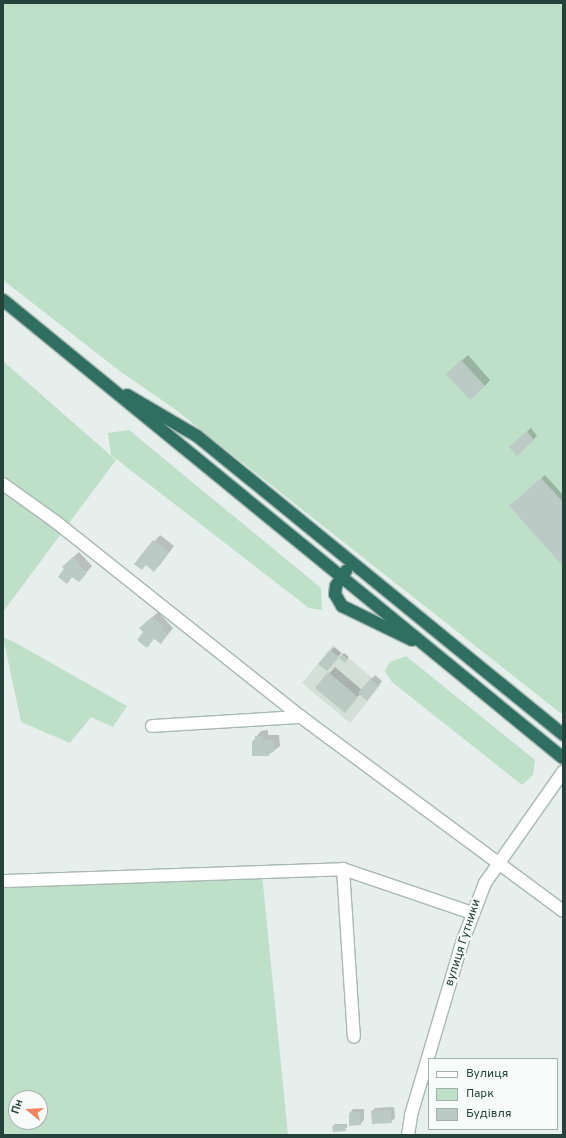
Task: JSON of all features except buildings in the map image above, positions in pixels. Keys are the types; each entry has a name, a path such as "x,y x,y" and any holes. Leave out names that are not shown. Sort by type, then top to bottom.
{"highway":[{"path":"3,300 563,758"},
{"path":"89,371 196,436 563,735"},
{"path":"353,563 341,576 336,586 335,594 342,606 426,646"}],"street":[{"path":"3,484 62,527 301,717 563,911"},
{"path":"152,726 301,717"},
{"name":"вулиця Гутники","path":"428,1058 472,913 485,883 563,772"},
{"path":"3,881 343,869 472,913"},
{"path":"343,869 354,1037"},
{"name":"вулиця Гутники","path":"408,1135 411,1115 428,1059"}],"shaded area":[{"path":"333,645 381,685 350,723 302,683"}],"green space":[{"path":"3,3 563,3 563,715 172,407 121,372 3,280"},
{"path":"3,361 116,460 3,612"},
{"path":"129,430 321,588 322,610 309,608 111,455 108,433"},
{"path":"3,637 127,706 113,727 91,717 70,743 21,722"},
{"path":"406,656 535,760 533,775 522,785 392,682 385,671 390,662"},
{"path":"262,874 288,1135 3,1135 3,883"}]}
